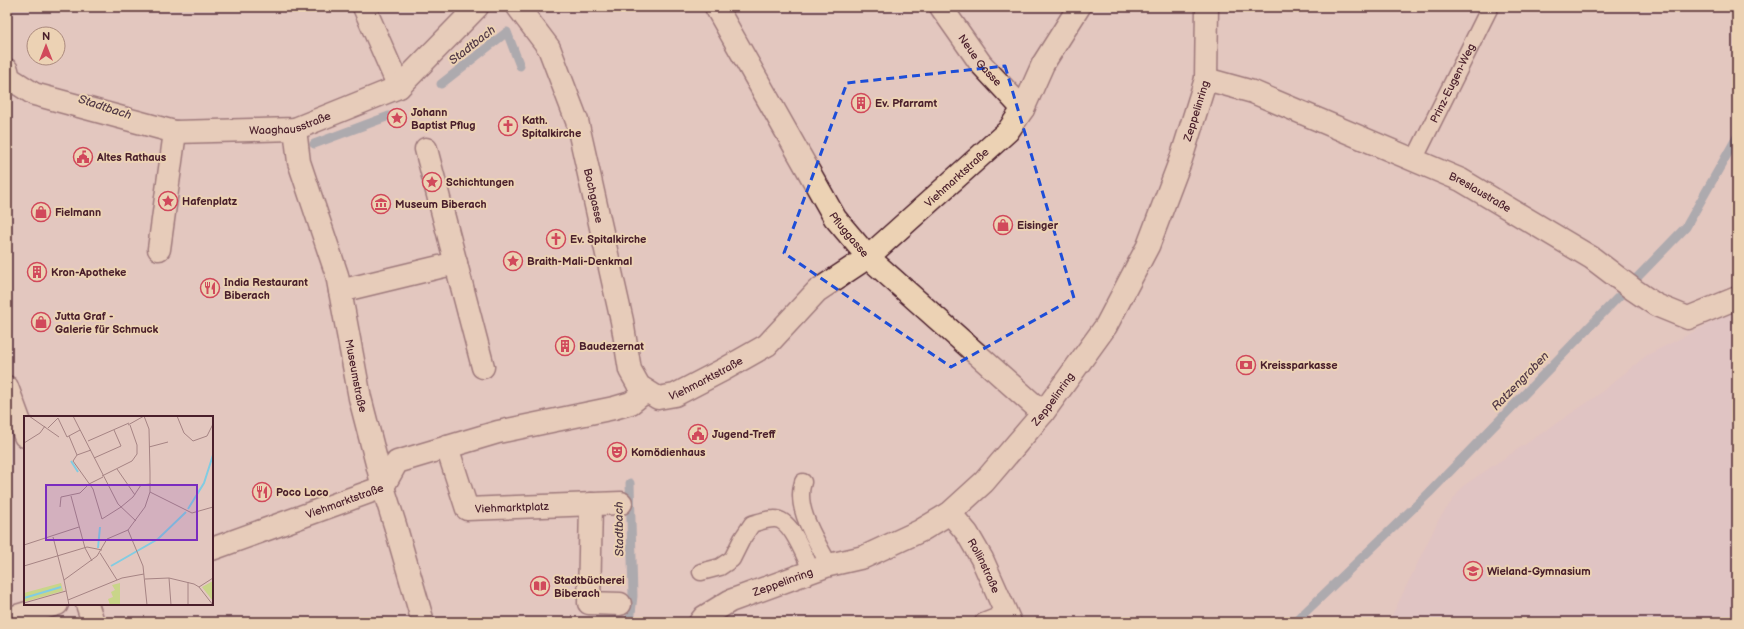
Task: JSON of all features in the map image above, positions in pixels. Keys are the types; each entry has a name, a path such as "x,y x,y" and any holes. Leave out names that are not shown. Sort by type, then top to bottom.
{"street":[{"path":"364,7 399,87"},
{"name":"Waaghausstraße","path":"8,74 34,94 175,132 295,129 399,87 477,7"},
{"name":"Bachgasse","path":"518,7 549,48 577,122 622,321 630,370 639,386 646,391"},
{"name":"Pfluggasse","path":"716,7 835,218 868,257 1043,413"},
{"name":"Neue Gasse","path":"941,7 981,64 1023,109"},
{"name":"Viehmarktstraße","path":"213,549 383,488 397,462 498,432 614,408 631,403 646,391 658,398 675,396 767,345 817,291 868,257 1008,131 1023,109 1043,64 1079,7"},
{"name":"Zeppelinring","path":"700,622 704,617 730,601 820,569 864,557 920,531 950,513 984,482 1043,413 1106,326 1148,246 1181,159 1206,79 1207,7"},
{"name":"Breslaustraße","path":"1206,79 1253,92 1461,180 1592,258 1656,305 1688,318 1737,298"},
{"name":"Museumstraße","path":"295,129 299,162 337,275 360,398 383,488 423,622"},
{"path":"159,249 175,132"},
{"path":"426,149 483,367"},
{"path":"340,291 456,263"},
{"path":"7,387 24,433"},
{"name":"Viehmarktplatz","path":"447,447 467,509 622,503"},
{"path":"591,504 589,603 620,604"},
{"name":"Rollinstraße","path":"950,513 967,533 982,559 1008,618"},
{"path":"7,619 54,605"},
{"path":"87,605 93,622"}],"lane":[{"name":"Prinz-Eugen-Weg","path":"1414,160 1490,7"},
{"path":"803,482 800,498 809,525 820,569"},
{"path":"701,572 720,567 732,559 742,539 752,524 775,518 785,522 820,569"},
{"path":"983,622 1008,618"}],"highlighted area":[{"path":"1005,66 1074,298 951,367 784,253 847,83"}],"shaded area":[{"path":"1737,310 1737,622 1389,622 1439,519 1463,486 1594,398 1647,355"}],"waterway":[{"name":"Stadtbach","path":"441,84 507,32 520,66"},
{"name":"Stadtbach","path":"314,144 389,116"},
{"name":"Ratzengraben","path":"1295,622 1429,493 1686,227 1737,137"},
{"name":"Stadtbach","path":"630,483 633,596 630,622"}],"place":[{"name":"Ev. Pfarramt","path":"861,103"},
{"name":"Johann Baptist Pflug","path":"397,118"},
{"name":"Kath. Spitalkirche","path":"508,126"},
{"name":"Altes Rathaus","path":"83,157"},
{"name":"Schichtungen","path":"432,182"},
{"name":"Hafenplatz","path":"168,201"},
{"name":"Museum Biberach","path":"381,204"},
{"name":"Fielmann","path":"41,212"},
{"name":"Eisinger","path":"1003,225"},
{"name":"Ev. Spitalkirche","path":"556,239"},
{"name":"Braith-Mali-Denkmal","path":"513,261"},
{"name":"Kron-Apotheke","path":"37,272"},
{"name":"India Restaurant Biberach","path":"210,288"},
{"name":"Jutta Graf - Galerie für Schmuck","path":"41,322"},
{"name":"Baudezernat","path":"565,346"},
{"name":"Kreissparkasse","path":"1246,365"},
{"name":"Jugend-Treff","path":"698,434"},
{"name":"Komödienhaus","path":"617,452"},
{"name":"Poco Loco","path":"262,492"},
{"name":"Wieland-Gymnasium","path":"1473,571"},
{"name":"Stadtbücherei Biberach","path":"540,586"}]}
